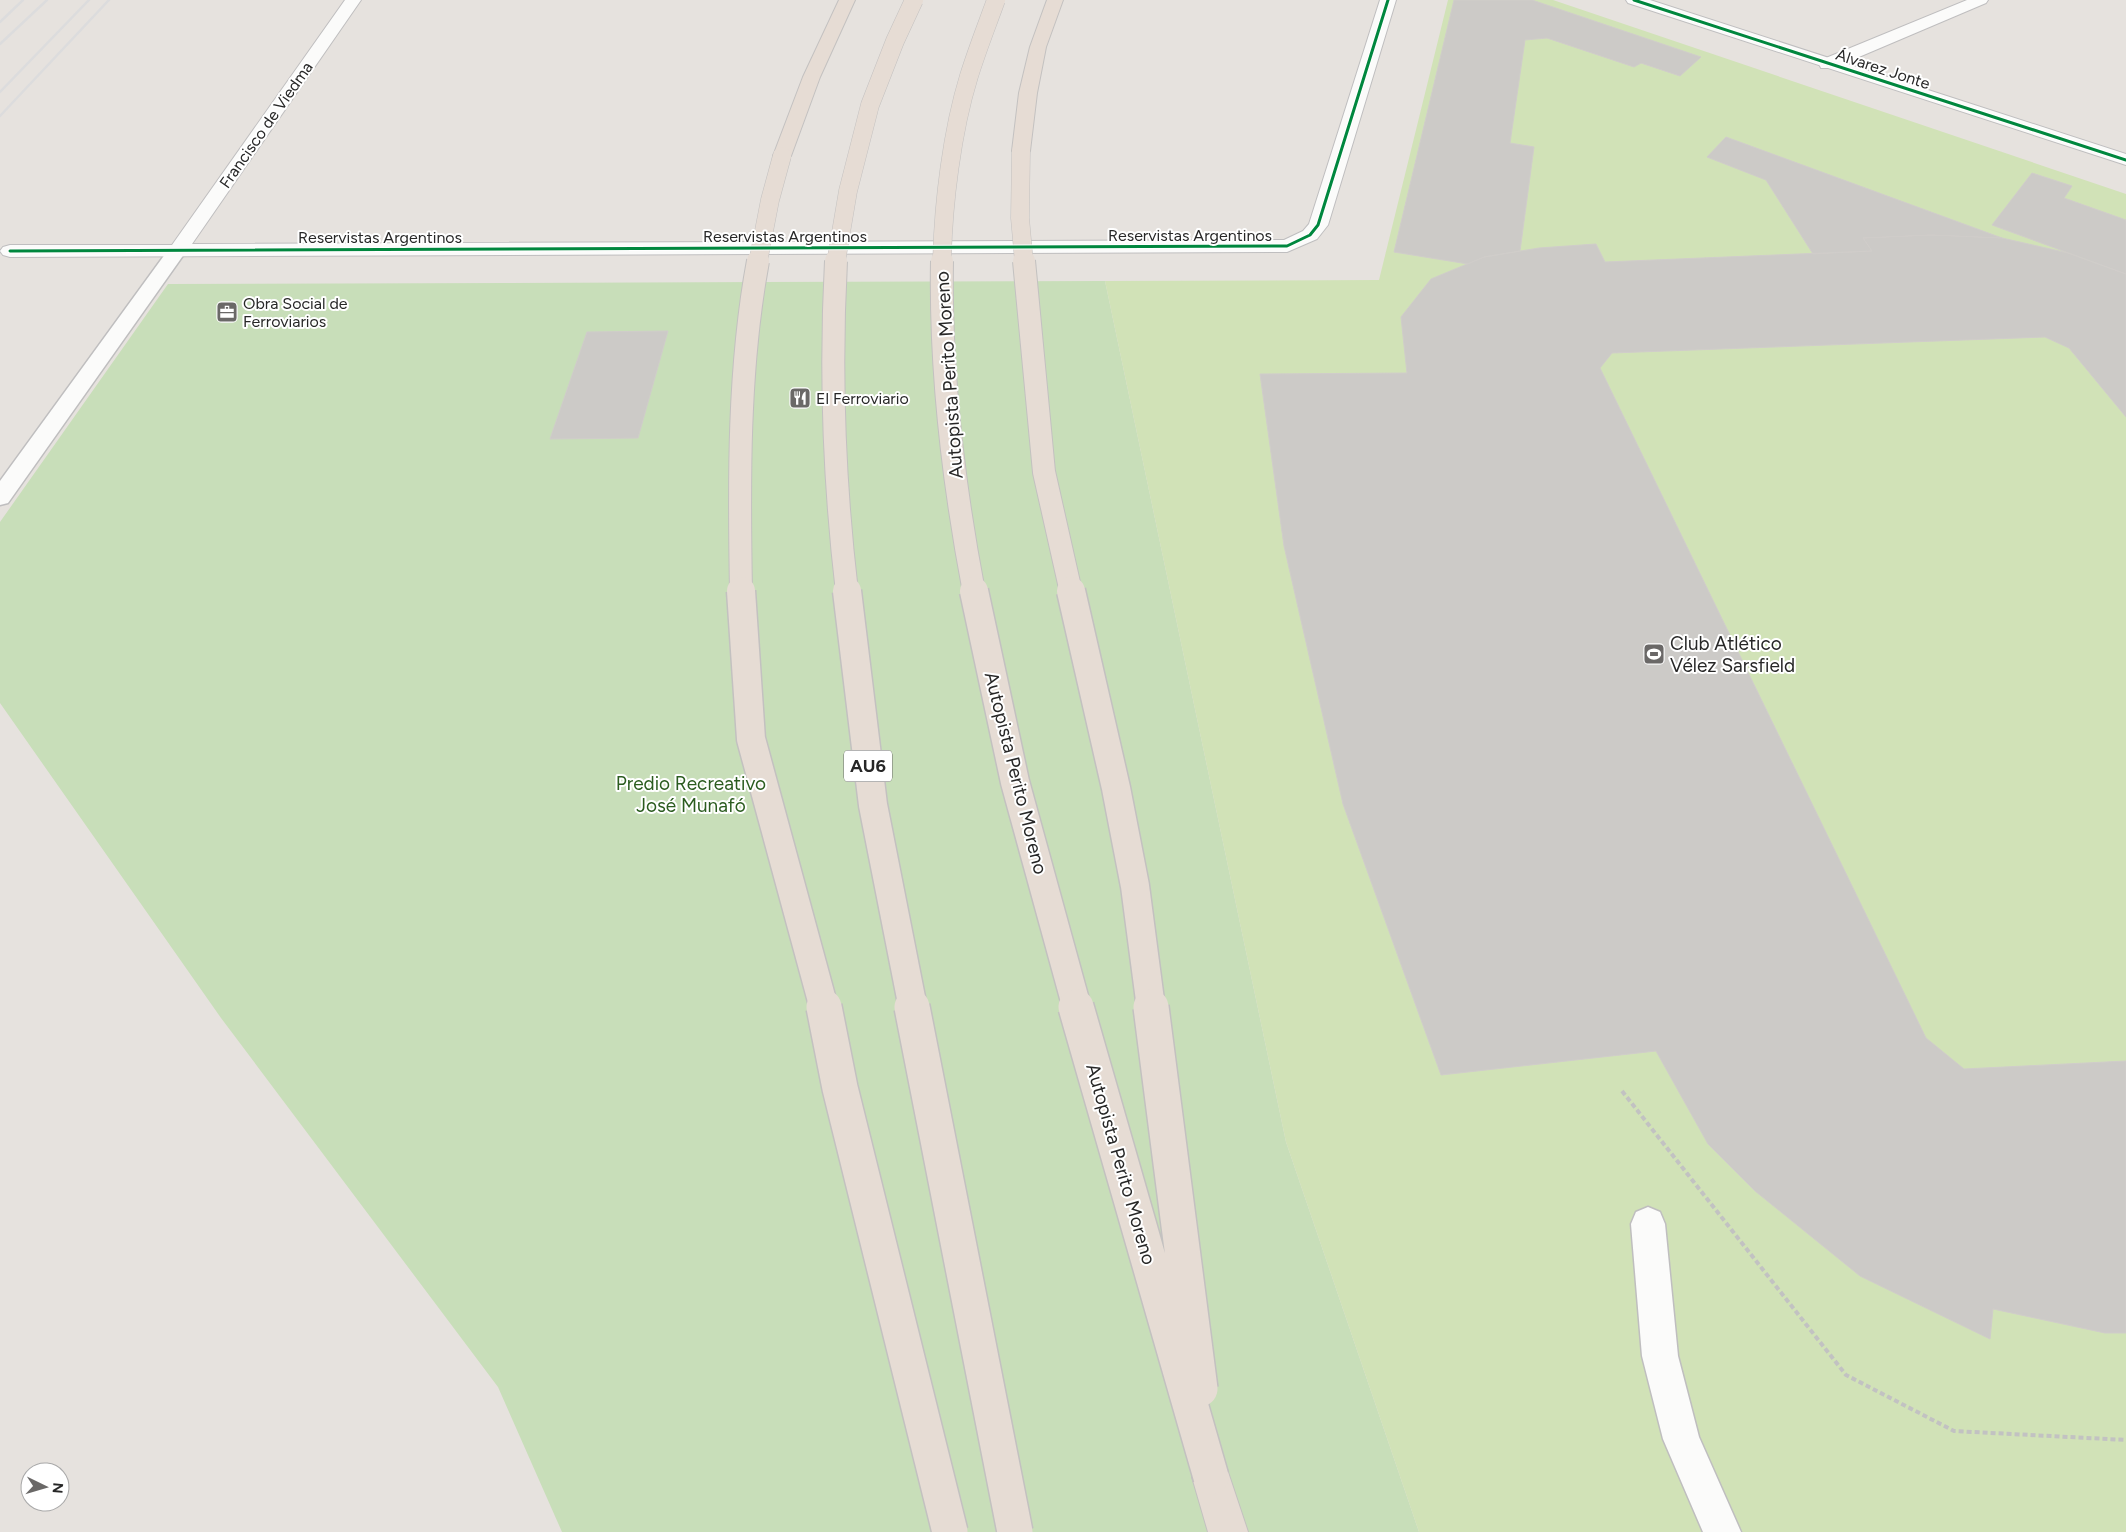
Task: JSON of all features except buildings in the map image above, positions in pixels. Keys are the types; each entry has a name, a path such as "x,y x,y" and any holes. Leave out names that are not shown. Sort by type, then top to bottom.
{"highway":[{"path":"847,0 816,61 798,107 770,200 754,284 742,425 739,494 741,602 751,739 820,994 840,1088 950,1532"},
{"name":"AU6","path":"914,0 895,41 870,105 848,191 836,259 832,334 834,426 840,530 873,805 1014,1532"},
{"name":"Autopista Perito Moreno","path":"996,0 966,80 954,131 945,196 940,278 945,379 952,461 963,535 1023,812 1098,1087 1228,1532"},
{"path":"1055,0 1038,47 1028,93 1021,151 1020,218 1044,472 1114,778 1136,886 1211,1477"}],"street":[{"name":"Francisco de Viedma","path":"178,250 353,0"},
{"name":"Reservistas Argentinos","path":"10,251 1287,246 1310,235 1318,224 1388,0"},
{"name":"Álvarez Jonte","path":"1634,0 2126,160"},
{"path":"1827,64 1980,0"}],"lane":[{"path":"0,498 178,250"},
{"path":"1648,1224 1660,1356 1681,1439 1722,1532"}],"path":[{"path":"1622,1091 1846,1376 1954,1431 2126,1440"}],"green space":[{"name":"Club Atlético Vélez Sarsfield","path":"1448,0 1553,0 2126,194 2126,1532 1419,1532 1286,1142 1105,281 1379,280"},
{"name":"Predio Recreativo José Munafó","path":"1105,281 1286,1142 1419,1532 562,1532 498,1387 221,1018 0,703 0,522 168,284"}],"railway":[{"path":"0,22 23,0"},
{"path":"0,44 47,0"},
{"path":"0,92 89,0"},
{"path":"0,116 109,0"}],"cycle path":[{"path":"10,251 1287,246 1310,235 1318,225 1388,0"},
{"path":"1634,0 2126,160"}],"place":[{"name":"Obra Social de Ferroviarios","path":"227,312"},
{"name":"El Ferroviario","path":"800,398"},
{"name":"Club Atlético Vélez Sarsfield","path":"1654,654"}]}
